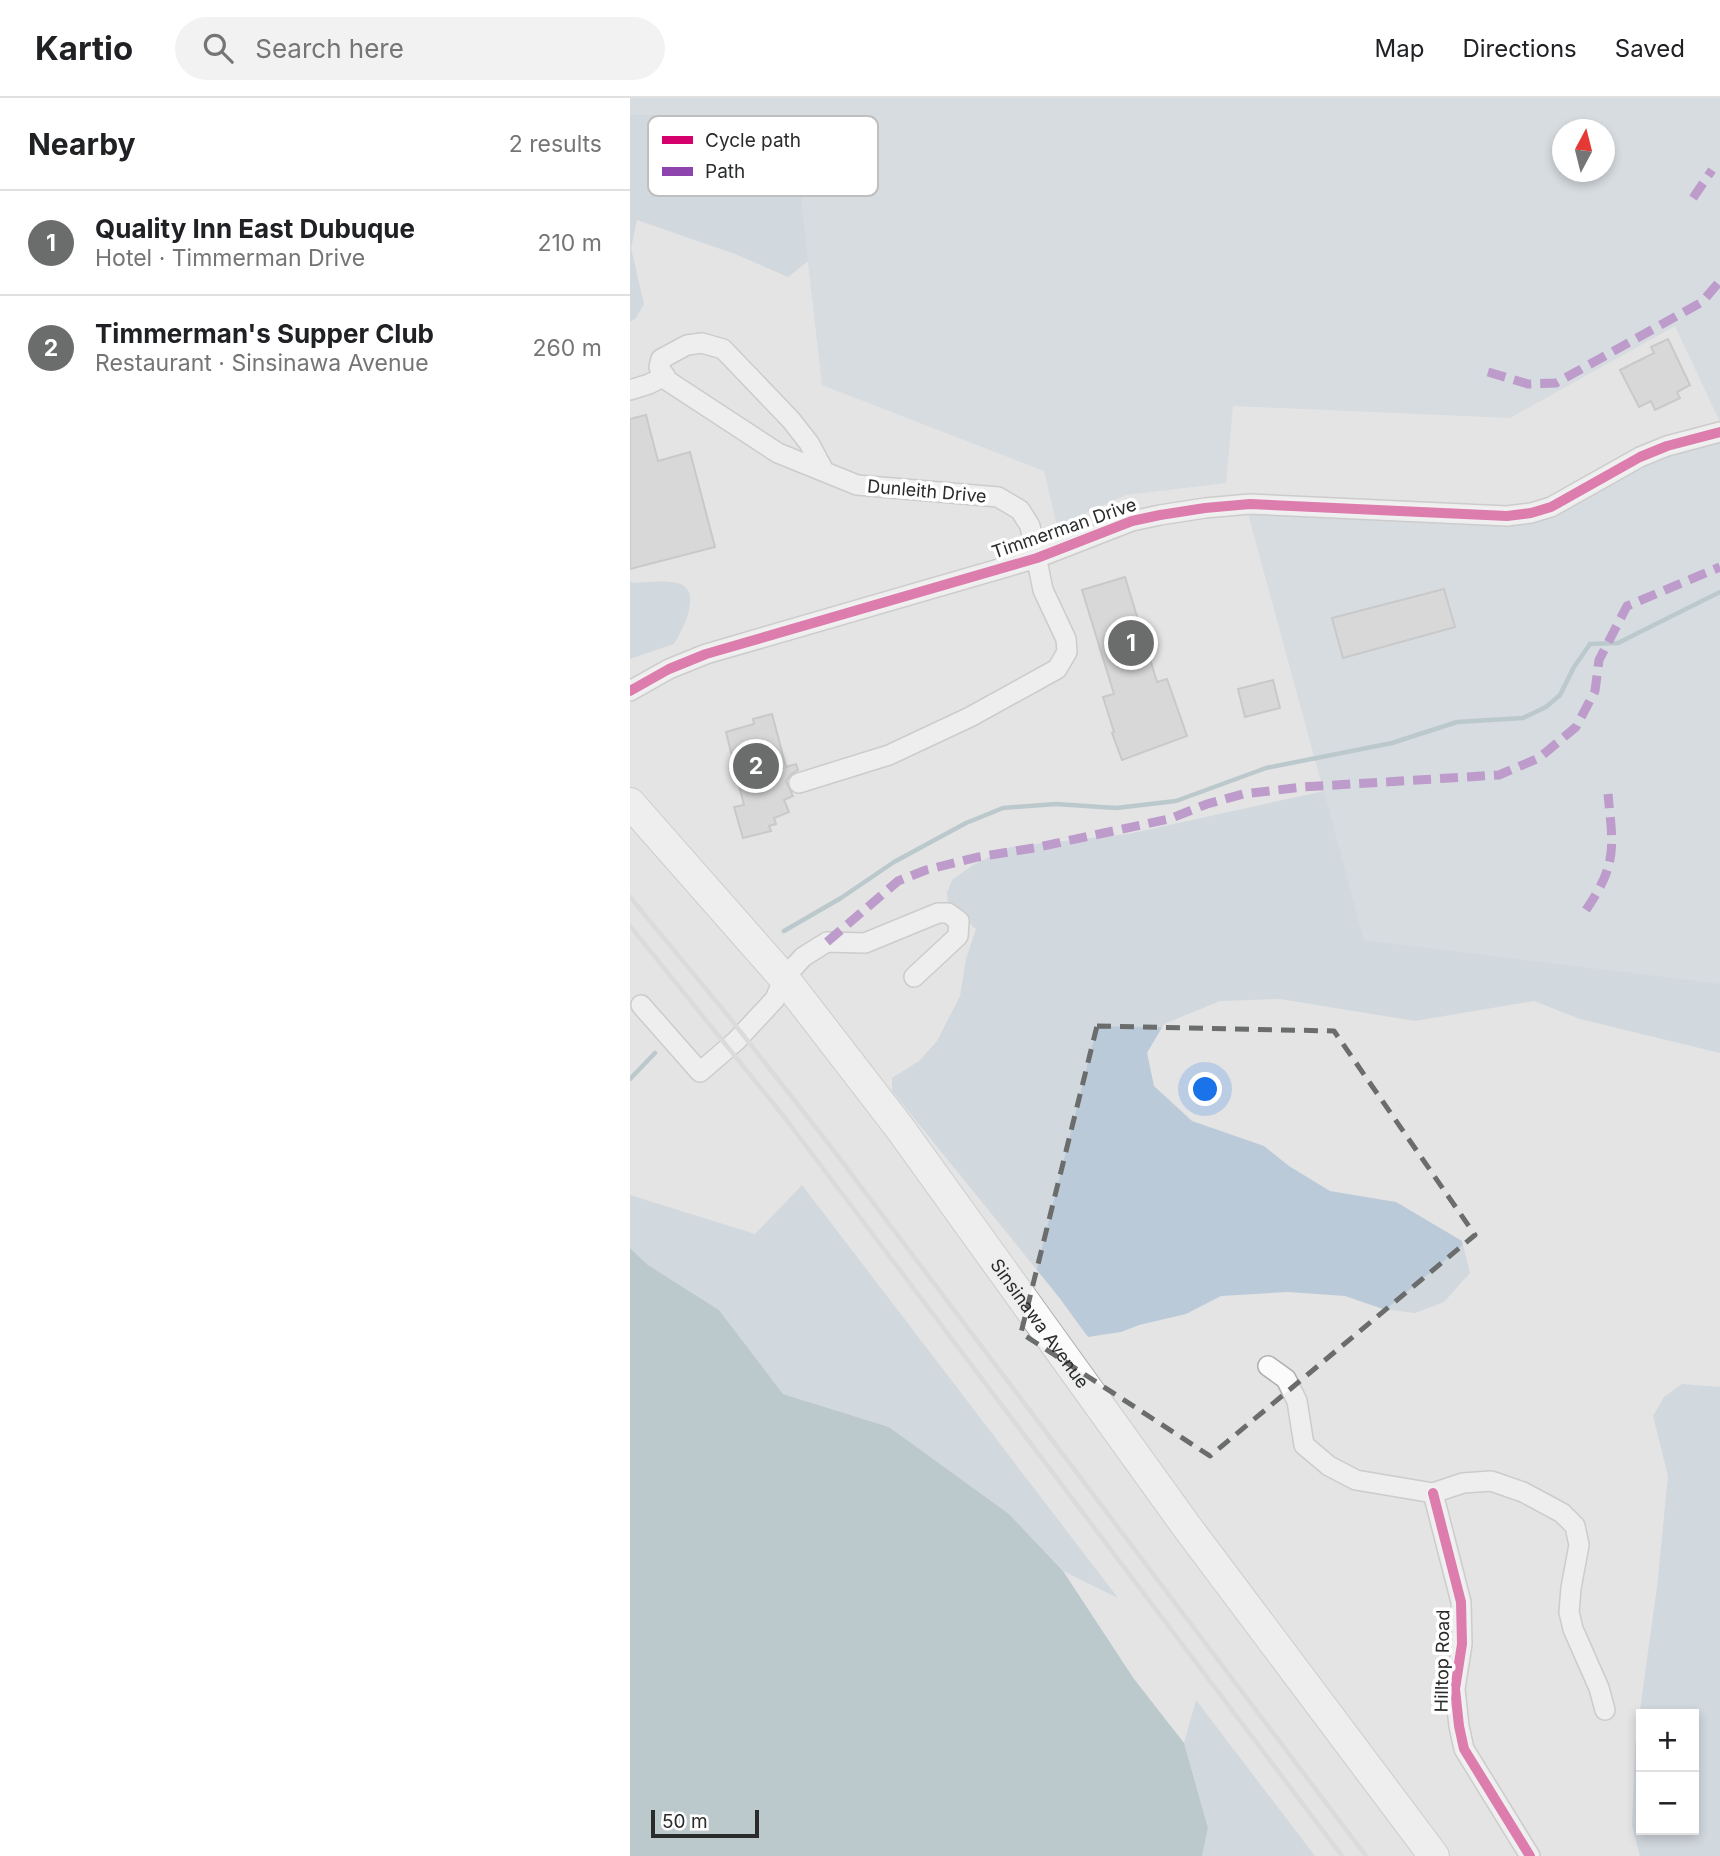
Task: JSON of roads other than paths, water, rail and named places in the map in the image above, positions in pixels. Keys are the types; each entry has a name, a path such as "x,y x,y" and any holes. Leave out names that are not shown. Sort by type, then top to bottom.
{"highway":[{"name":"Sinsinawa Avenue","path":"630,803 780,988 899,1127 1141,1464 1361,1762 1434,1856"},
{"name":"Sinsinawa Avenue","path":"630,829 733,947 780,988 885,1139 1166,1529 1410,1856"}],"street":[{"path":"630,390 665,376 659,368 661,359 687,345 702,343 723,349 791,420 809,443 824,471"},
{"name":"Dunleith Drive","path":"665,376 668,381 778,453 839,479 857,485 998,497 1010,502 1028,521 1043,590 1066,639 1067,652 1057,669 970,718 889,755 799,783"},
{"name":"Timmerman Drive","path":"630,691 669,669 706,654 1037,558 1132,521 1205,508 1250,504 1507,516 1531,513 1550,507 1649,453 1697,436 1720,432"},
{"path":"641,1005 700,1072 736,1041 803,957 827,942 865,943 938,913 948,913 959,921 958,936 914,976"},
{"path":"1268,1366 1286,1379 1297,1401 1304,1445 1329,1466 1356,1480 1433,1493 1463,1483 1491,1481 1533,1497 1562,1513 1576,1526 1579,1545 1569,1612 1573,1629 1599,1688 1605,1710"},
{"name":"Hilltop Road","path":"1433,1493 1461,1602 1462,1644 1455,1689 1464,1749 1530,1856"}],"waterway":[{"path":"784,931 841,898 894,862 966,823 1003,808 1056,804 1116,808 1176,801 1266,768 1392,743 1457,722 1523,718 1546,707 1560,695 1574,667 1590,644 1618,643 1720,592"},
{"path":"630,1079 655,1053"}],"railway":[{"path":"630,897 828,1143 1366,1856"},
{"path":"630,926 785,1118 1342,1856"}],"place":[{"name":"Quality Inn East Dubuque","path":"1131,643"},
{"name":"Timmerman's Supper Club","path":"756,766"}]}
